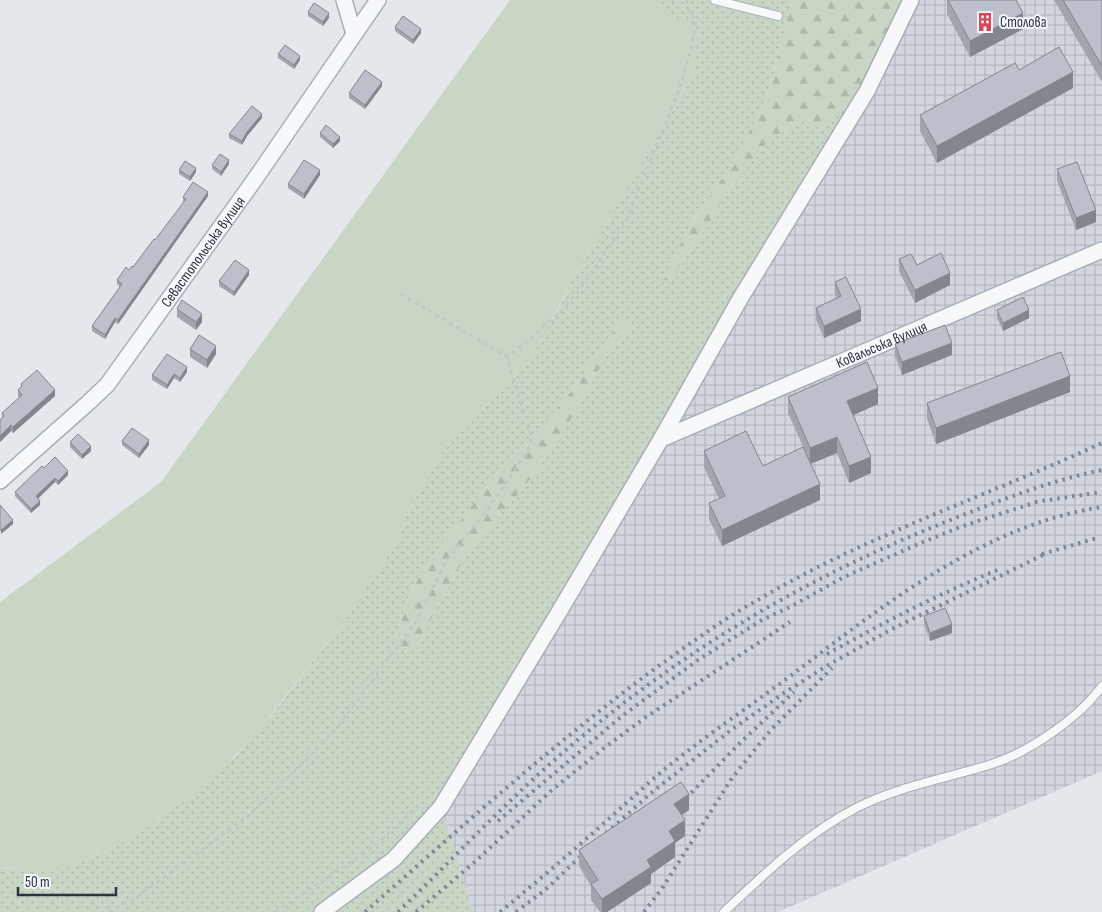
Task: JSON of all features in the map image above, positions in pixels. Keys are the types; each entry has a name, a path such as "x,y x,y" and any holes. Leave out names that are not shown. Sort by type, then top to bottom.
{"street":[{"path":"344,0 354,34"},
{"name":"Севастопольська вулиця","path":"0,481 107,385 253,182 378,0"},
{"path":"322,912 394,860 440,807 559,612 661,439 740,299 867,91 911,0"},
{"name":"Ковальська вулиця","path":"661,439 1102,250"}],"lane":[{"path":"715,0 778,16"},
{"path":"724,912 800,843 858,807 906,788 994,764 1034,745 1064,724 1092,700 1102,686"}],"path":[{"path":"507,357 564,308 583,285 625,223 675,102 690,53 696,21 687,7 687,0"},
{"path":"109,912 141,894 248,816 308,758 339,724 415,623 446,561 488,509 531,443 528,420 521,405 507,357 401,294"},
{"path":"275,912 375,846 418,805 440,807"}],"shaded area":[{"path":"911,0 1102,0 1102,771 778,912 473,912 441,807"}],"green space":[{"path":"510,0 663,0 659,8 698,30 696,71 570,284 538,346 515,376 443,451 412,503 394,546 347,617 255,735 218,773 192,795 132,837 106,851 78,863 50,870 26,871 0,867 0,602 161,482"},
{"path":"663,0 792,0 773,77 765,101 732,165 698,212 667,272 655,285 672,277 699,239 730,188 769,140 800,121 867,91 441,807 473,912 0,912 0,867 6,869 78,863 132,837 192,795 236,756 273,713 347,617 394,546 412,503 443,451 515,376 554,317 570,284 696,71 659,8","holes":["620,322 628,322 634,327 610,350 569,423 528,482 472,547 441,598 417,648 395,638 410,592 442,544 502,467 564,401"]},
{"path":"792,0 911,0 867,91 819,128 800,121 769,140 730,188 699,239 672,277 653,286 667,272 698,212 732,165 765,101 773,77"},
{"path":"620,322 628,322 634,327 610,350 569,423 528,482 472,547 441,598 417,648 399,652 395,639 410,592 442,544 502,467 564,401"}],"building":[{"path":"948,0 1016,0 1023,13 970,41"},
{"path":"1063,0 1102,0 1102,66"},
{"path":"314,3 329,13 323,22 308,12"},
{"path":"403,16 421,29 413,40 395,27"},
{"path":"285,45 300,56 294,65 278,54"},
{"path":"1059,47 1073,72 937,146 920,115 1015,63 1019,70"},
{"path":"365,70 382,82 365,105 349,93"},
{"path":"252,106 262,114 242,141 229,134"},
{"path":"326,125 340,137 333,144 320,133"},
{"path":"220,154 229,160 221,172 212,165"},
{"path":"304,160 320,170 304,194 288,184"},
{"path":"185,161 196,168 190,177 179,170"},
{"path":"1077,162 1096,210 1076,218 1057,169"},
{"path":"193,182 208,192 118,320 115,318 105,335 92,326 122,284 117,280 126,267 129,270 133,267 155,240 186,199 183,197"},
{"path":"941,253 950,273 915,290 899,259 911,254 917,265"},
{"path":"235,260 249,270 234,292 219,281"},
{"path":"846,277 861,309 824,326 816,308 841,296 835,282"},
{"path":"1023,297 1029,310 1003,323 997,310"},
{"path":"182,300 202,314 196,322 177,309"},
{"path":"945,325 952,343 902,362 895,344"},
{"path":"199,335 216,346 207,360 190,349"},
{"path":"1061,352 1070,376 936,428 927,403"},
{"path":"167,354 187,367 180,378 174,374 167,385 152,375"},
{"path":"867,362 878,388 847,401 871,457 849,466 837,437 810,448 788,397"},
{"path":"37,370 55,390 0,436 0,420 4,416 2,413 22,395 18,390 22,386 21,384"},
{"path":"132,428 149,440 139,454 122,441"},
{"path":"746,431 763,466 803,447 820,484 722,530 709,503 725,496 704,451"},
{"path":"78,434 91,446 82,455 70,442"},
{"path":"55,457 68,471 58,481 55,478 36,496 40,501 31,509 15,492 42,466 44,468"},
{"path":"0,505 13,520 1,530 0,530"},
{"path":"945,608 952,624 930,633 924,616"},
{"path":"681,782 689,794 674,804 685,820 669,831 675,841 647,860 651,867 602,899 591,884 598,880 579,850"}],"railway":[{"path":"365,912 506,788 579,728 653,670 729,617 840,556 1102,443"},
{"path":"398,912 511,800 593,727 638,692 731,629 780,600 881,549 995,502 1059,481 1102,470"},
{"path":"1035,502 1102,492"},
{"path":"498,821 622,716 698,660 762,620 792,606 844,577 923,542 963,526 1040,501"},
{"path":"500,912 671,764 900,595 977,549 1017,531 1059,516 1102,507"},
{"path":"1042,554 1097,538"},
{"path":"516,912 545,890 651,793 731,730 784,693 890,630 1047,553"},
{"path":"827,654 912,609 1000,569"},
{"path":"416,912 477,860 553,789 604,748 646,717 790,622"},
{"path":"644,912 663,887 732,778 770,731 832,668"},
{"path":"686,798 794,692"}],"place":[{"name":"Столова","path":"985,22"}]}
